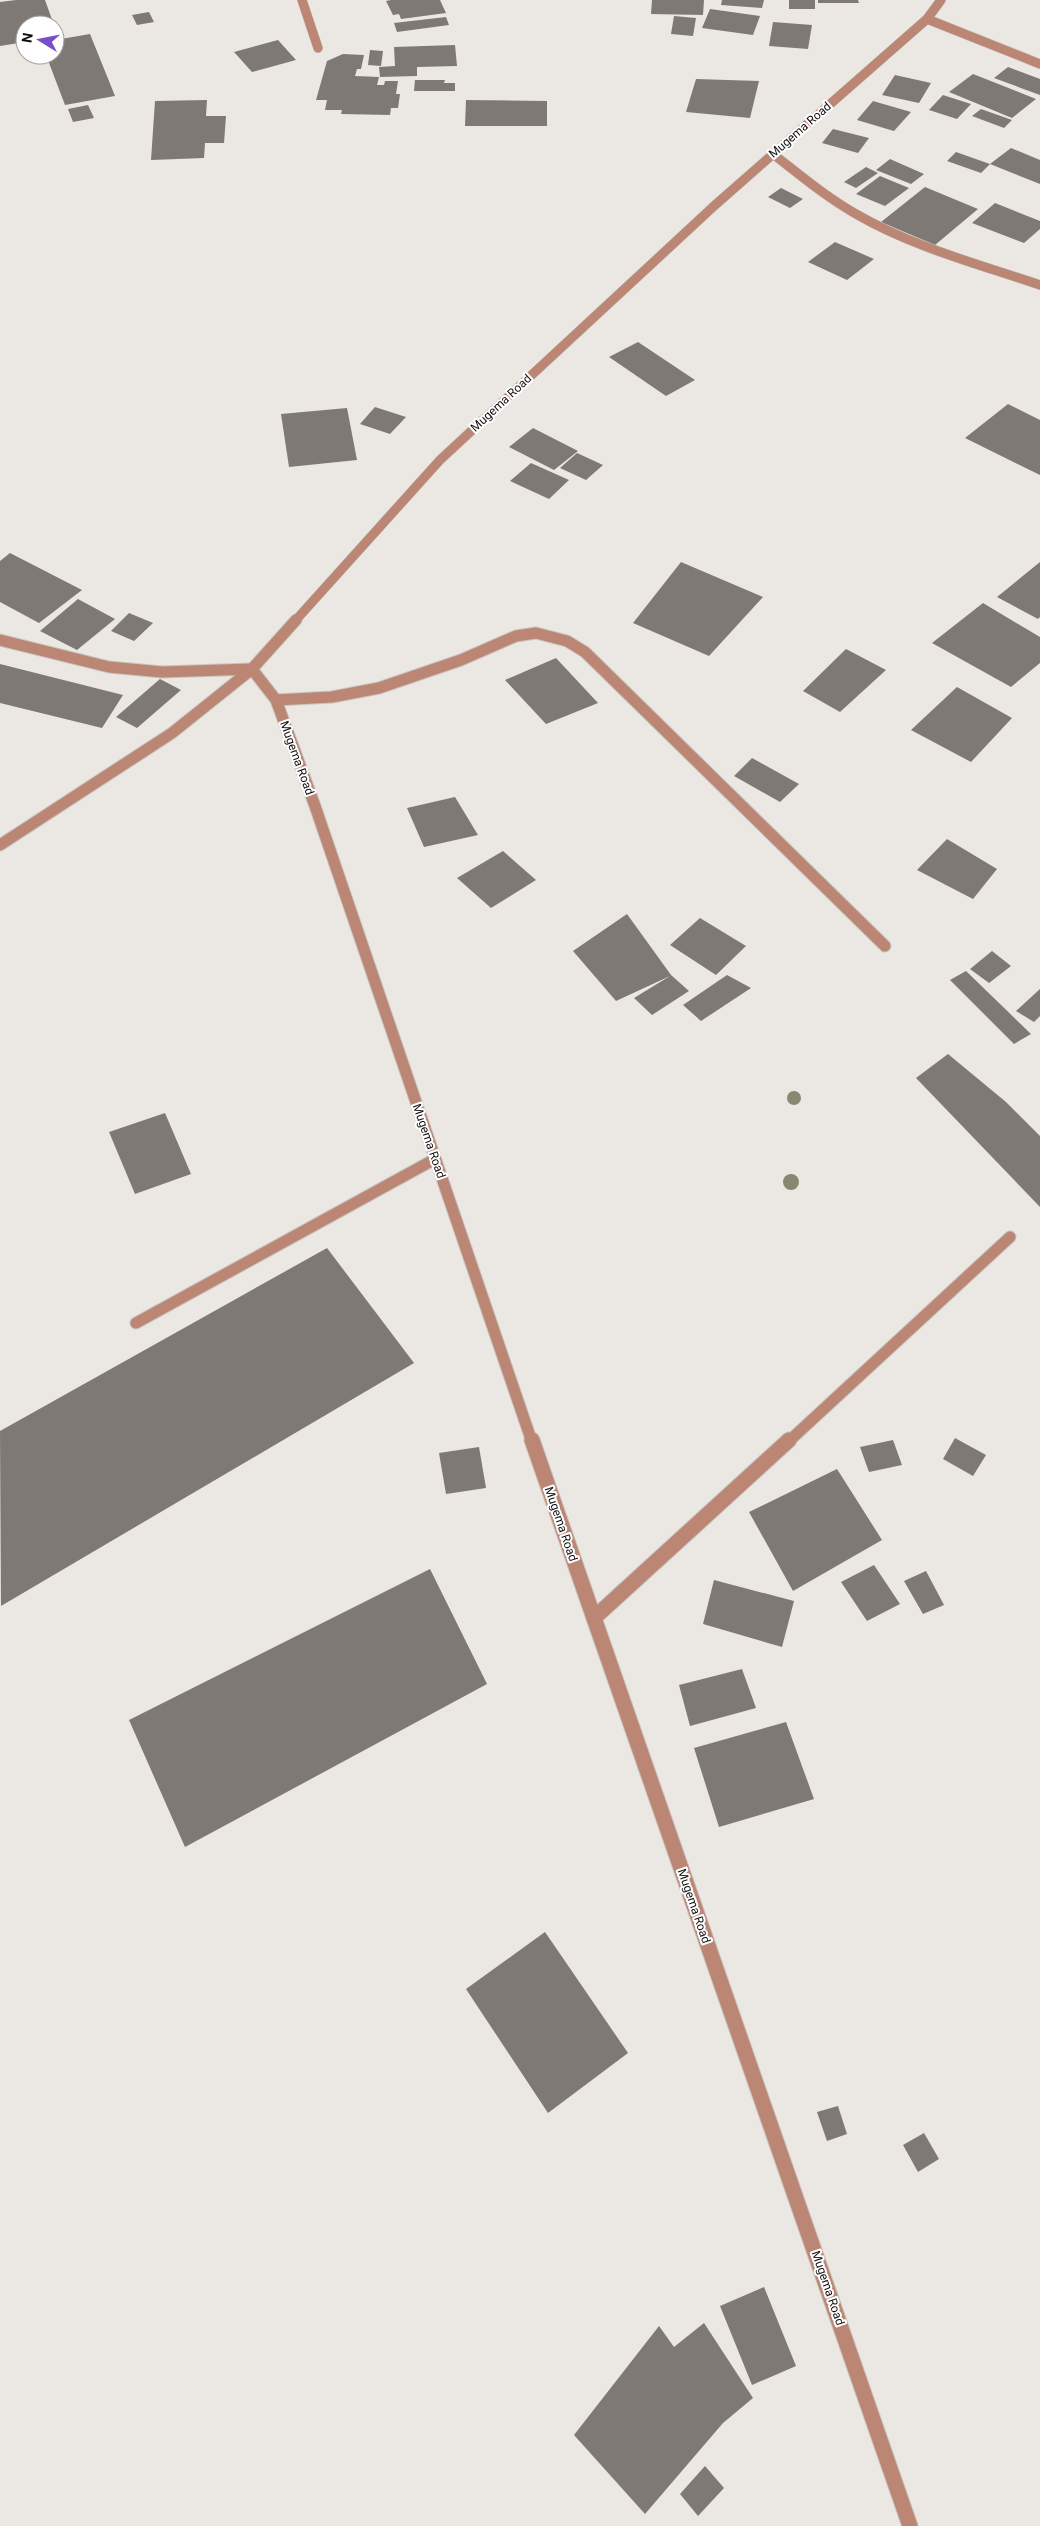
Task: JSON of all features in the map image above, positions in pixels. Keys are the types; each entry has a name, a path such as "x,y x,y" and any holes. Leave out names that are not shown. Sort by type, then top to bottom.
{"street":[{"path":"302,0 318,48"},
{"name":"Mugema Road","path":"910,2526 435,1159 315,806 276,700 252,669 440,460 773,154 928,19 940,0"},
{"path":"928,19 1040,64"},
{"path":"773,154 834,200 893,232 945,253 1040,285"},
{"path":"276,700 332,697 379,688 462,660 516,636 536,632 568,641 585,652 885,946"},
{"path":"0,640 110,667 162,672 252,669"},
{"path":"0,845 172,733 252,669"},
{"path":"136,1323 435,1159"},
{"path":"594,1618 686,1536 1010,1237"}],"building":[{"path":"45,0 50,15 15,15 15,44 0,46 0,2"},
{"path":"440,0 446,13 401,19 399,14 393,15 386,1"},
{"path":"652,0 704,0 703,15 651,14"},
{"path":"722,0 764,0 762,8 721,5"},
{"path":"789,0 815,0 815,9 789,9"},
{"path":"818,0 858,0 859,3 818,3"},
{"path":"710,9 760,16 753,35 702,28"},
{"path":"149,12 154,22 137,25 132,15"},
{"path":"674,16 696,18 693,36 671,34"},
{"path":"446,17 449,25 397,32 394,23"},
{"path":"773,22 812,25 808,49 769,46"},
{"path":"90,34 115,96 65,105 50,65 65,65 65,38"},
{"path":"278,40 296,60 252,72 234,52"},
{"path":"455,45 457,66 417,67 417,76 380,77 379,67 395,66 394,47"},
{"path":"370,50 383,51 381,66 368,65"},
{"path":"343,54 364,55 361,69 357,69 355,76 379,77 377,85 384,85 385,81 398,81 396,94 400,94 398,108 391,108 390,115 341,114 342,110 325,110 327,100 316,100 327,61"},
{"path":"1008,67 1040,79 1040,95 994,78"},
{"path":"973,74 1036,99 1012,118 949,92"},
{"path":"895,75 931,83 919,103 882,95"},
{"path":"696,79 759,81 750,118 686,112"},
{"path":"415,80 445,80 444,83 455,83 455,91 414,91"},
{"path":"943,95 971,104 957,119 929,110"},
{"path":"207,100 206,116 226,116 224,143 205,143 204,158 151,160 155,101"},
{"path":"466,100 547,101 547,126 465,126"},
{"path":"873,101 911,112 894,131 857,120"},
{"path":"88,105 94,118 73,122 68,109"},
{"path":"981,109 1012,120 1004,128 972,116"},
{"path":"833,129 869,138 858,153 822,143"},
{"path":"1011,148 1040,160 1040,184 990,164"},
{"path":"956,152 990,164 981,173 947,161"},
{"path":"890,159 924,174 911,184 876,170"},
{"path":"866,167 878,173 856,188 844,182"},
{"path":"880,176 909,188 885,206 856,194"},
{"path":"925,187 978,209 935,245 881,222"},
{"path":"781,188 803,199 790,208 768,197"},
{"path":"995,203 1040,221 1040,229 1024,243 972,223"},
{"path":"835,242 874,259 847,280 808,262"},
{"path":"638,342 695,380 666,396 609,357"},
{"path":"1008,404 1040,420 1040,475 965,438"},
{"path":"375,407 406,417 390,434 360,424"},
{"path":"347,408 357,460 289,467 281,414"},
{"path":"533,428 578,451 554,470 509,447"},
{"path":"577,453 603,465 586,480 560,468"},
{"path":"531,463 569,480 549,499 510,481"},
{"path":"10,553 82,590 39,623 0,602 0,561"},
{"path":"681,562 763,597 709,656 633,623"},
{"path":"1040,562 1040,617 1038,619 997,597"},
{"path":"78,599 115,619 77,650 40,631"},
{"path":"983,603 1040,637 1040,663 1011,687 932,643"},
{"path":"129,613 153,623 134,641 111,631"},
{"path":"846,649 886,670 840,712 803,691"},
{"path":"556,658 598,703 546,724 505,680"},
{"path":"0,664 123,695 102,728 0,703"},
{"path":"160,679 181,690 137,728 116,717"},
{"path":"957,687 1012,718 971,762 911,730"},
{"path":"752,758 799,784 780,802 734,776"},
{"path":"455,797 478,835 424,847 407,808"},
{"path":"947,839 997,869 973,899 917,870"},
{"path":"503,851 536,880 491,908 457,878"},
{"path":"627,914 671,975 689,991 652,1015 634,998 670,976 616,1001 573,951"},
{"path":"700,918 746,946 716,975 670,945"},
{"path":"992,951 1011,966 989,983 970,969"},
{"path":"966,971 1031,1034 1014,1044 950,980"},
{"path":"727,975 751,988 701,1021 683,1005"},
{"path":"1040,989 1040,1016 1034,1022 1016,1011"},
{"path":"948,1054 1006,1102 1040,1136 1040,1207 916,1078"},
{"path":"165,1113 191,1174 135,1194 109,1132"},
{"path":"327,1248 414,1363 1,1606 0,1431"},
{"path":"955,1438 986,1455 973,1476 943,1459"},
{"path":"893,1440 902,1465 869,1472 860,1447"},
{"path":"479,1447 486,1488 446,1494 439,1453"},
{"path":"837,1469 882,1540 793,1591 749,1512"},
{"path":"874,1565 900,1604 867,1621 841,1582"},
{"path":"430,1569 487,1684 185,1847 129,1720"},
{"path":"926,1571 944,1605 923,1614 904,1581"},
{"path":"714,1580 794,1601 782,1647 703,1624"},
{"path":"742,1669 756,1708 690,1726 679,1685"},
{"path":"786,1722 814,1799 719,1827 694,1748"},
{"path":"545,1932 628,2053 548,2113 466,1989"},
{"path":"838,2106 847,2134 827,2141 817,2112"},
{"path":"924,2133 939,2159 918,2172 903,2145"},
{"path":"764,2287 796,2366 752,2385 720,2306"},
{"path":"704,2323 753,2398 723,2423 645,2514 574,2435 659,2326 674,2347"},
{"path":"705,2466 724,2488 698,2516 680,2494"}]}
